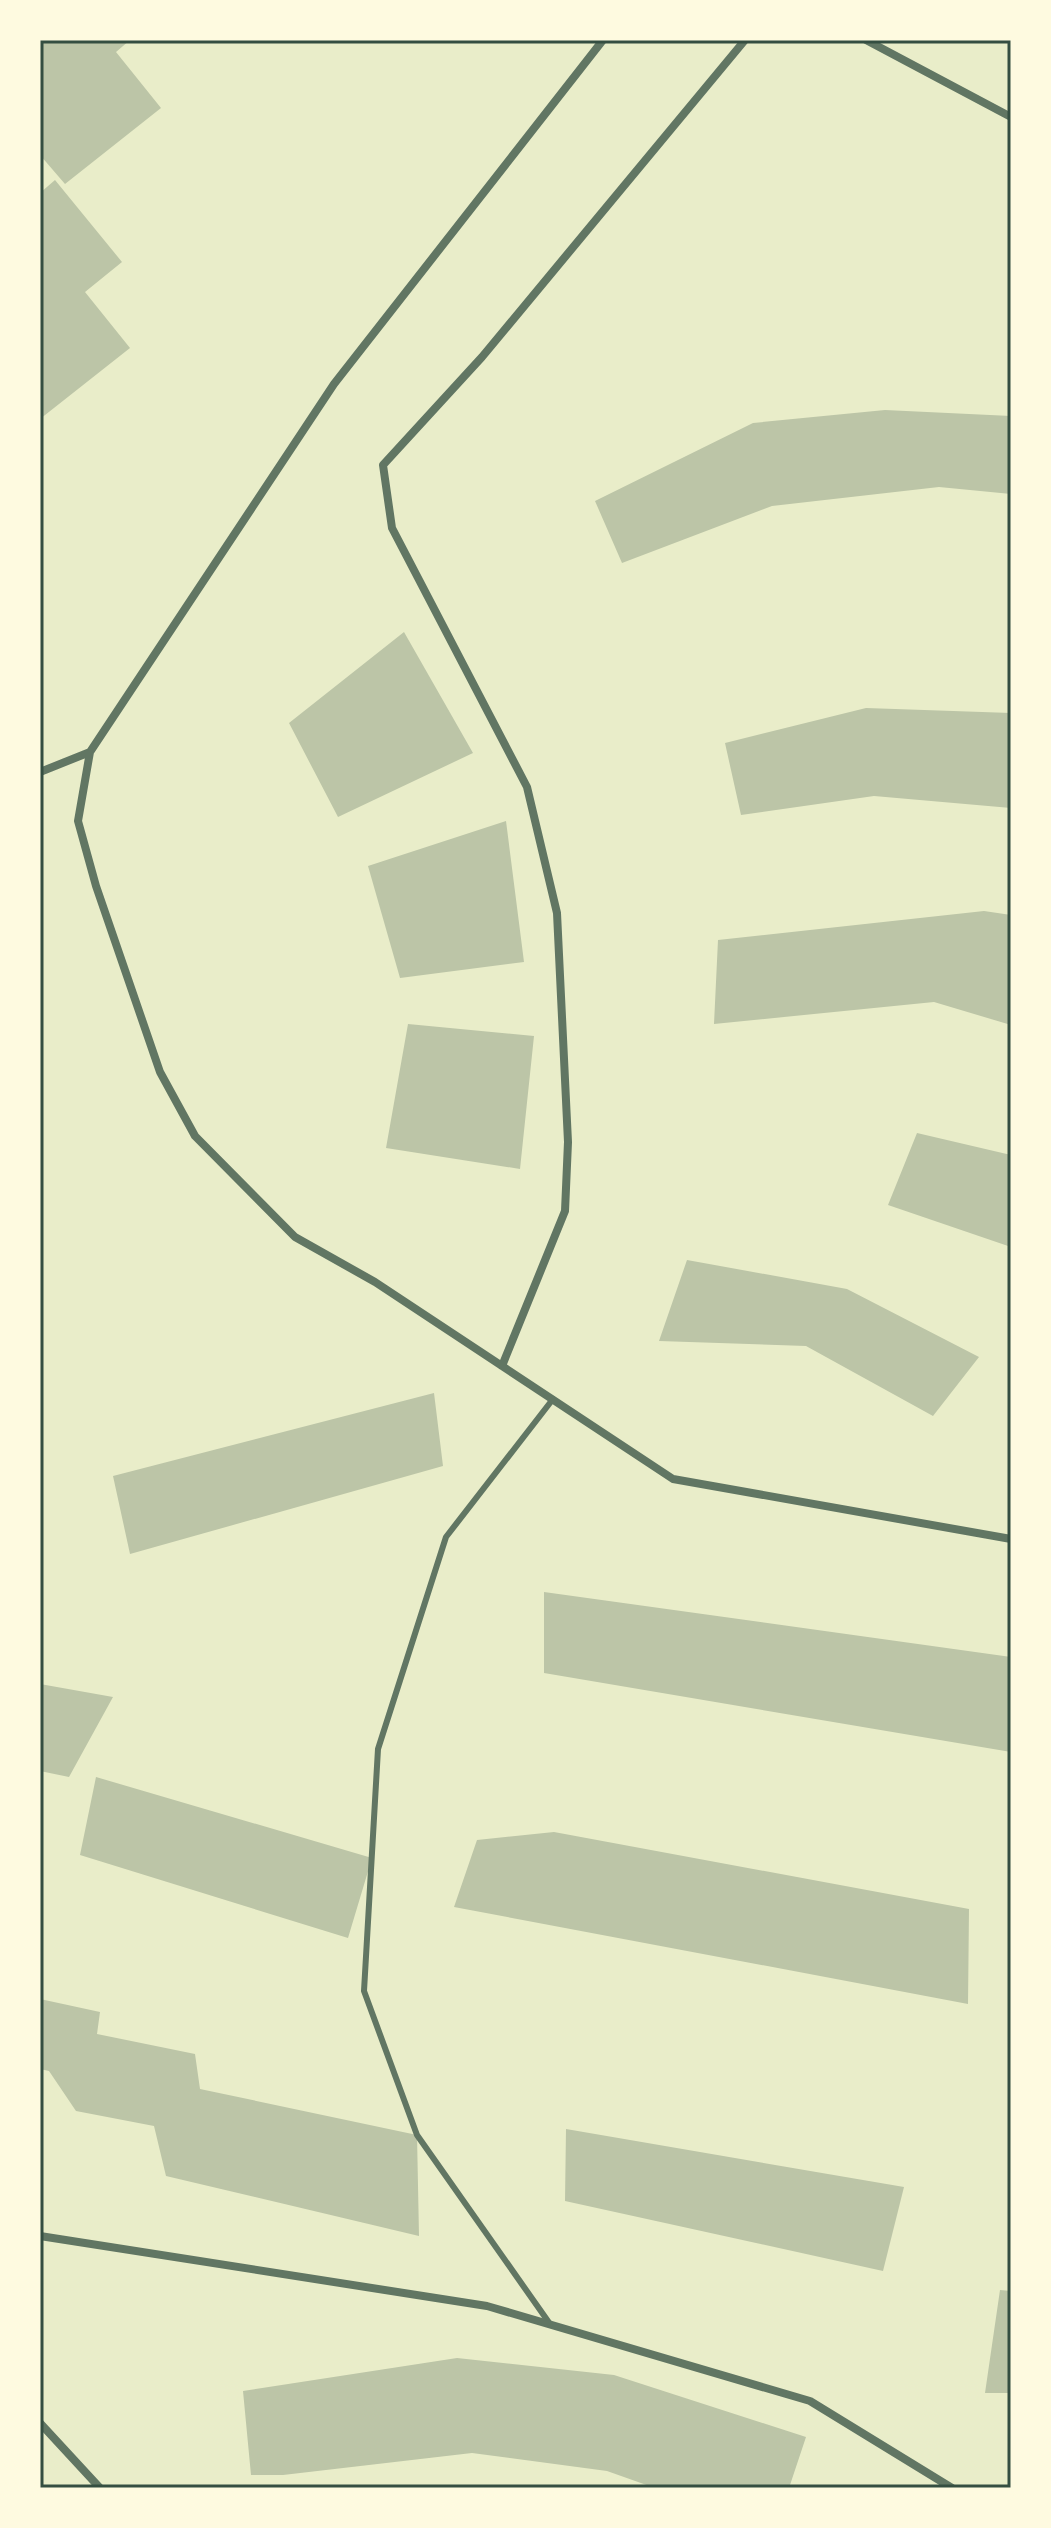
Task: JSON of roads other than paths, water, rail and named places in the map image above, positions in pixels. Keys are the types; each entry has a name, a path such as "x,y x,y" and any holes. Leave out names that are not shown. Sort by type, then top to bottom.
{"street":[{"path":"603,40 334,384 90,752 78,821 96,886 160,1072 195,1136 295,1237 375,1282 673,1479 1011,1539"},
{"path":"502,1366 565,1211 568,1142 557,913 527,787 392,528 383,465 482,357 745,40"},
{"path":"866,40 1011,117"},
{"path":"40,772 90,752"},
{"path":"40,2236 487,2306 810,2401 952,2488"},
{"path":"40,2423 100,2488"}],"lane":[{"path":"550,2324 417,2135 364,1991 378,1749 407,1658 446,1537 553,1399"}]}
